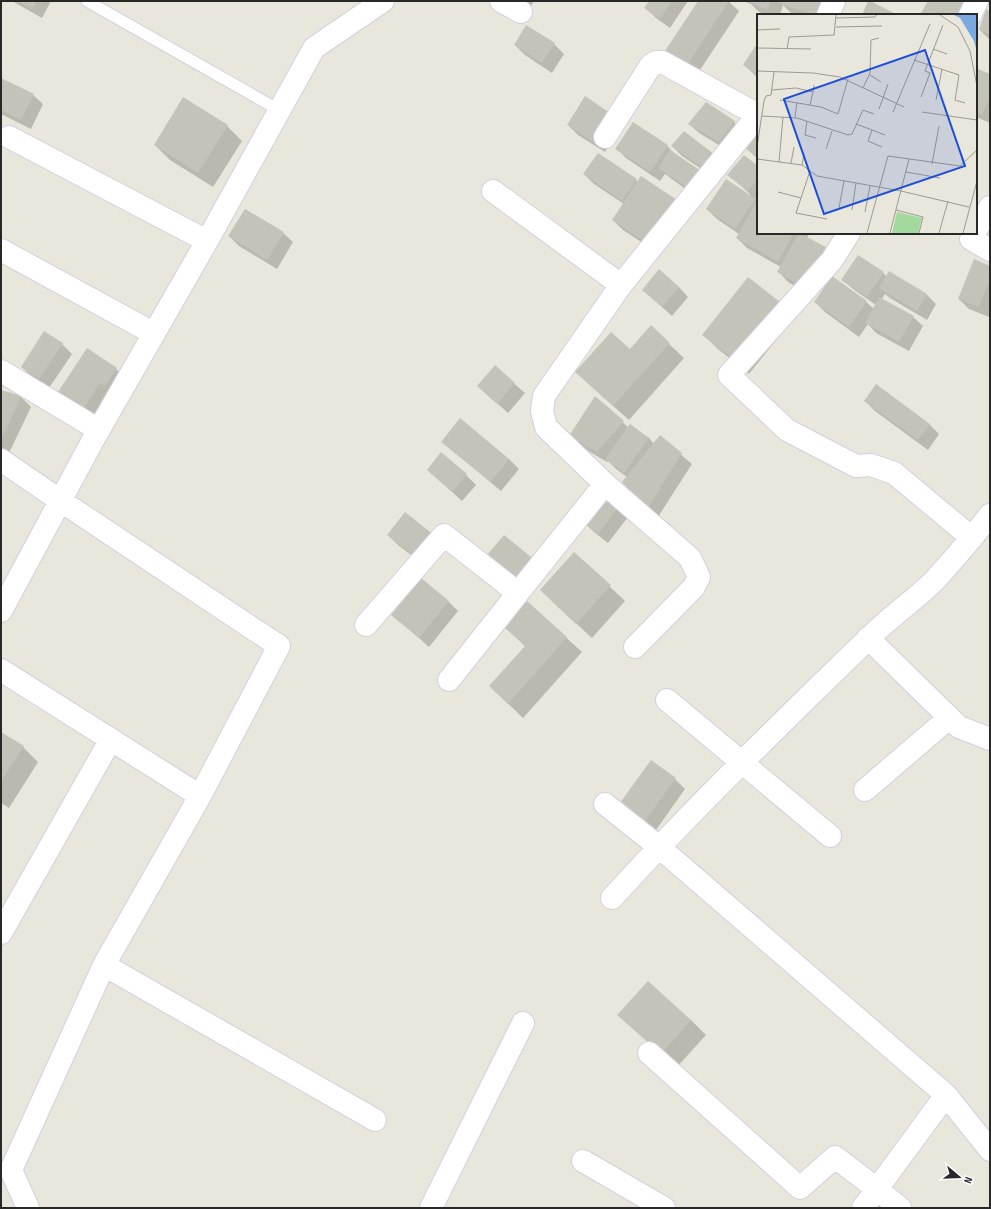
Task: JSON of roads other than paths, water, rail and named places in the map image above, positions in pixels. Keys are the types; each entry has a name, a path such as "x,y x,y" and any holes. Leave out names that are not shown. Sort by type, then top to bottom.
{"street":[{"path":"501,1 521,12"},
{"path":"828,14 834,1"},
{"path":"970,14 977,1"},
{"path":"1,610 98,430 314,48 374,3"},
{"path":"606,137 651,65 656,62 662,62 757,114"},
{"path":"635,647 694,587 699,577 690,558 606,484 546,427 542,411 544,396 621,285 757,116"},
{"path":"9,137 206,241"},
{"path":"493,191 621,285"},
{"path":"977,225 990,207"},
{"path":"848,234 832,260 729,375 787,430 856,466 871,465 894,473 972,538"},
{"path":"970,234 990,250"},
{"path":"1,250 153,333"},
{"path":"1,372 98,430"},
{"path":"1,460 279,646 200,796 104,965 11,1170 28,1208"},
{"path":"449,680 606,484"},
{"path":"612,898 659,847 868,638 934,580 972,538 990,515"},
{"path":"366,626 444,535 518,593"},
{"path":"868,638 959,727 990,739"},
{"path":"1,670 200,796"},
{"path":"667,700 830,836"},
{"path":"865,790 949,718"},
{"path":"1,933 111,739"},
{"path":"604,804 659,847 946,1095 990,1150"},
{"path":"104,965 375,1120"},
{"path":"431,1208 523,1022"},
{"path":"649,1053 800,1188 835,1157 900,1208"},
{"path":"863,1208 946,1095"},
{"path":"583,1161 664,1208"}],"lane":[{"path":"87,1 279,110"}]}
